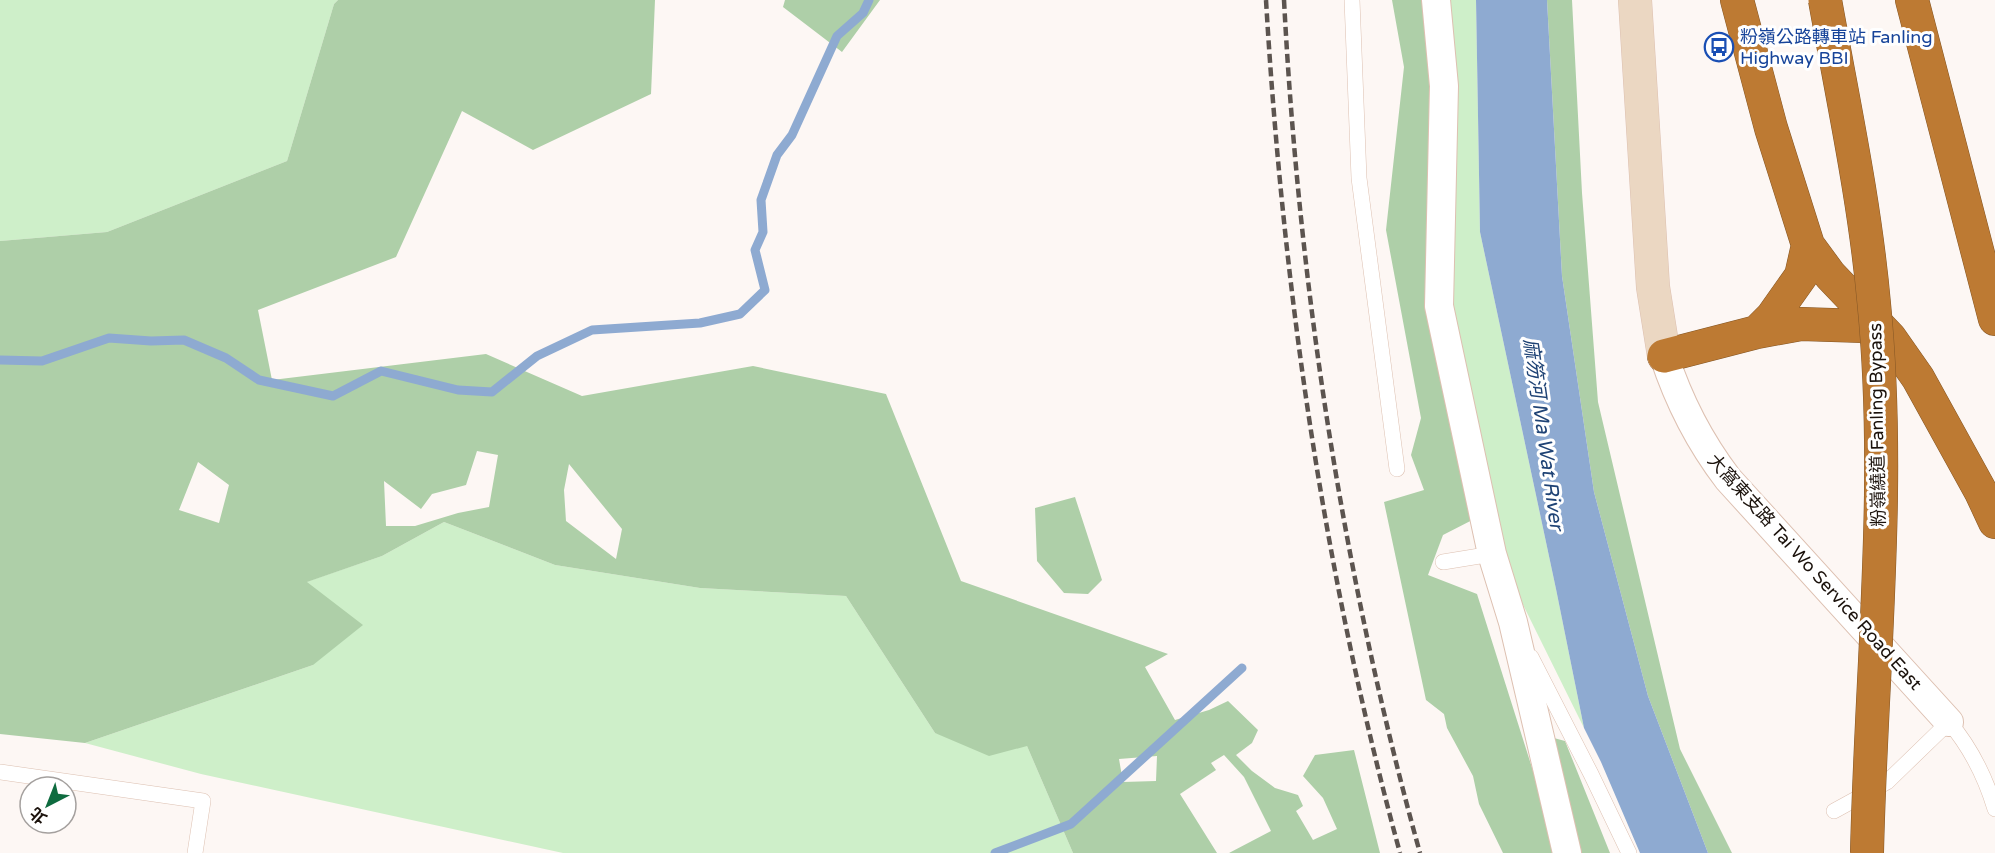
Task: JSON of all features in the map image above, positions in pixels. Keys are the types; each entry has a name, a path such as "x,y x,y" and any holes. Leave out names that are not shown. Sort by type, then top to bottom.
{"highway":[{"path":"1737,0 1771,129 1808,245 1830,275 1890,338 1918,378 1981,492 1995,522"},
{"name":"粉嶺繞道 Fanling Bypass","path":"1825,0 1863,214 1875,305 1879,384 1880,504 1867,853"},
{"path":"1912,0 1995,319"},
{"path":"1757,332 1772,317 1801,276 1808,245"},
{"path":"1664,356 1757,332 1801,324 1863,326 1890,338"}],"street":[{"path":"1436,0 1444,86 1439,306 1492,554 1513,622 1567,853"},
{"name":"大窩東支路 Tai Wo Service Road East","path":"1635,0 1653,287 1664,356 1675,389 1707,452 1728,479 1950,722"}],"lane":[{"path":"1352,0 1359,178 1397,469"},
{"path":"1443,562 1492,554"},
{"path":"1513,622 1629,853"},
{"path":"1834,812 1887,782 1950,722"},
{"name":"大窩東支路 Tai Wo Service Road East","path":"1950,722 1974,755 1995,809"},
{"path":"0,772 202,801 195,853"}],"green space":[{"path":"0,0 338,0 334,4 287,161 107,232 0,241"},
{"path":"338,0 655,0 651,94 533,150 462,111 396,257 258,310 272,380 486,354 582,396 753,366 886,394 961,581 1168,654 1145,667 1175,720 1209,710 1228,701 1258,730 1252,743 1236,755 1252,771 1275,788 1298,795 1303,806 1296,811 1313,840 1337,829 1323,798 1303,776 1315,755 1354,750 1380,853 1229,853 1271,831 1244,777 1224,755 1211,763 1216,770 1180,794 1217,853 1073,853 1027,746 989,756 935,733 846,596 700,588 555,565 444,522 382,556 307,582 363,625 313,665 85,743 0,734 0,241 107,232 287,161 334,4","holes":["477,451 498,455 489,507 458,513 415,526 386,526 384,481 421,509 432,494 466,485","198,462 229,485 219,523 179,510","569,464 622,529 616,559 566,521 564,490","1157,756 1156,781 1123,782 1119,759"]},
{"path":"785,0 880,0 842,52 783,7"},
{"path":"1392,0 1437,0 1450,305 1484,514 1443,535 1428,575 1477,594 1559,853 1503,853 1479,804 1473,776 1447,728 1444,714 1426,700 1384,502 1424,490 1411,455 1421,418 1386,230 1404,67"},
{"path":"1437,0 1476,0 1480,232 1584,728 1495,548 1450,305"},
{"path":"1547,0 1572,0 1582,193 1598,402 1680,749 1732,853 1708,853 1648,696 1594,492 1562,276"},
{"path":"1075,497 1102,580 1088,594 1064,593 1037,561 1035,508"},
{"path":"444,522 555,565 700,588 846,596 935,733 1027,746 1073,853 563,853 201,774 85,743 313,665 306,582 382,556"},
{"path":"1539,734 1565,741 1610,853 1574,853"}],"water":[{"name":"麻笏河 Ma Wat River","path":"1476,0 1547,0 1562,276 1594,492 1648,696 1708,853 1640,853 1584,728 1480,232"}],"waterway":[{"path":"0,360 42,361 109,338 151,341 184,340 226,358 259,380 333,396 381,371 458,390 492,392 537,356 592,330 700,323 740,314 765,290 755,250 763,232 761,200 777,155 792,135 837,36 863,13 869,0"},
{"path":"995,853 1071,824 1242,668"}],"railway":[{"path":"1266,0 1283,216 1311,430 1349,643 1400,853"},
{"path":"1284,0 1301,215 1313,323 1329,430 1368,643 1420,853"}],"place":[{"name":"粉嶺公路轉車站 Fanling Highway BBI","path":"1719,47"}]}
